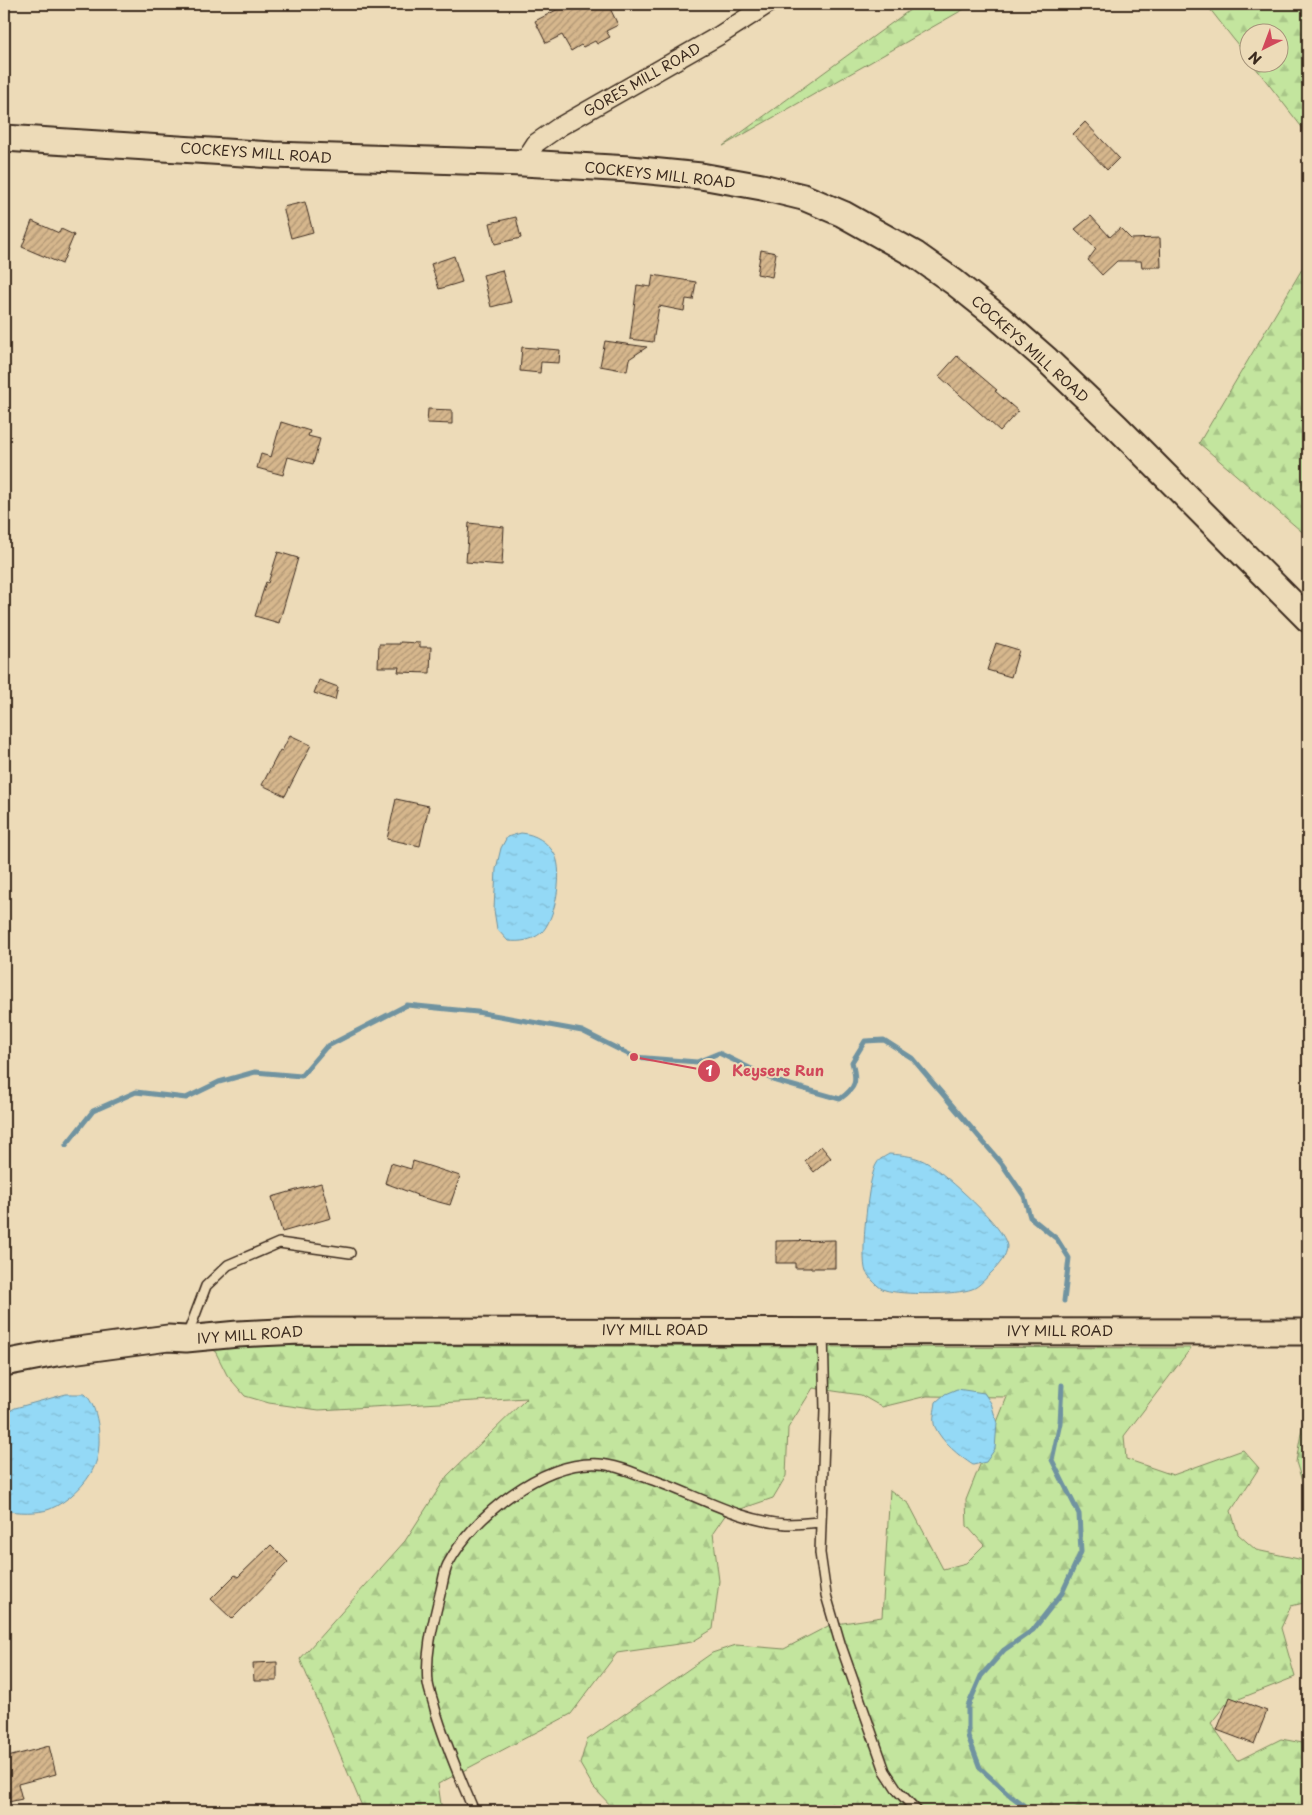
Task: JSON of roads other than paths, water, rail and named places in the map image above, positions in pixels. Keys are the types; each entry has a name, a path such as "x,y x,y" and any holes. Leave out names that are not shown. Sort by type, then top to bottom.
{"street":[{"name":"GORES MILL ROAD","path":"523,163 536,143 559,126 712,40 768,4"},
{"name":"COCKEYS MILL ROAD","path":"4,138 292,156 523,163 630,169 701,176 804,197 879,232 916,254 954,282 1047,360 1308,619"},
{"name":"IVY MILL ROAD","path":"4,1363 56,1352 168,1338 186,1339 238,1334 320,1331 1308,1332"}],"lane":[{"path":"186,1339 206,1286 228,1265 279,1243 350,1253"},
{"path":"823,1331 825,1410 820,1553 826,1595 840,1643 885,1771 898,1792 917,1811"},
{"path":"474,1811 452,1761 428,1684 428,1645 448,1565 467,1537 492,1510 522,1486 554,1472 600,1464 622,1469 659,1482 722,1508 752,1518 787,1524 820,1522"}],"water":[{"path":"521,833 541,840 549,846 555,855 559,873 557,896 550,918 541,933 525,940 508,941 497,929 494,910 496,869 501,848 507,837"},
{"path":"889,1154 905,1155 924,1161 937,1170 974,1202 1004,1237 1007,1250 1004,1257 983,1282 965,1291 942,1293 893,1292 880,1287 866,1272 864,1264 864,1235 871,1183 877,1163"},
{"path":"957,1389 984,1393 991,1403 997,1423 995,1449 986,1462 973,1465 946,1443 935,1427 936,1402 945,1394"},
{"path":"66,1394 85,1394 94,1409 99,1429 99,1450 91,1473 76,1492 50,1509 33,1512 4,1511 4,1414 15,1408"}],"waterway":[{"path":"66,1145 93,1111 136,1092 186,1098 219,1082 255,1072 301,1076 326,1047 407,1005 477,1012 582,1031 634,1057 697,1062 719,1053 776,1081 840,1099 853,1087 855,1074 852,1062 865,1041 884,1040 912,1058 1002,1164 1024,1196 1030,1217 1057,1239 1069,1258 1064,1301"},
{"path":"1031,1811 980,1768 968,1736 968,1706 981,1676 1004,1650 1033,1630 1062,1593 1081,1552 1079,1514 1052,1460 1060,1423 1062,1385"}],"place":[{"name":"Keysers Run","path":"634,1057"}]}
